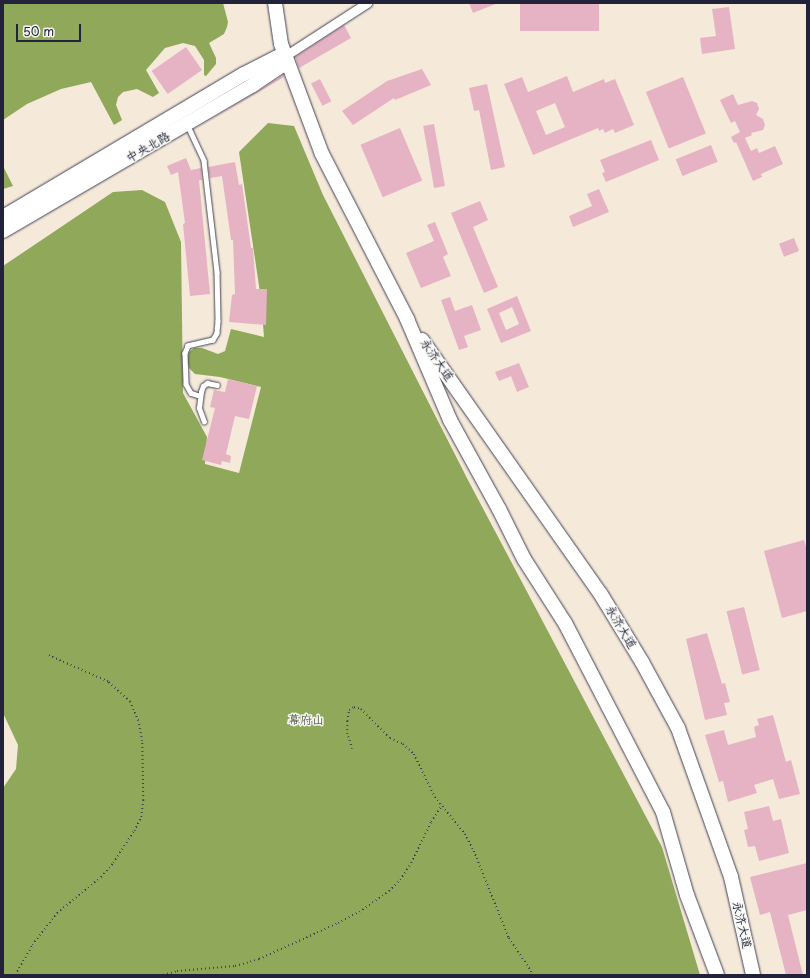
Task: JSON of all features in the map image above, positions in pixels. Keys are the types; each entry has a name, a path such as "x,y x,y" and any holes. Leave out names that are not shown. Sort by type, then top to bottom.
{"main road":[{"path":"268,3 272,35 281,60"},
{"path":"275,3 281,44 281,60"},
{"name":"中央北路","path":"3,231 188,124 281,60"},
{"name":"中央北路","path":"3,217 244,74 281,60"},
{"name":"永济大道","path":"281,60 322,154 407,319 450,420 499,509 524,559 565,623 663,812 688,895 717,975"},
{"name":"永济大道","path":"407,319 600,593 642,662 678,728 731,877 753,975"}],"street":[{"name":"中央北路","path":"281,60 367,3"}],"lane":[{"path":"188,124 204,161 217,272 217,333 213,340 188,346 185,353 186,384 191,393 200,396"},
{"path":"204,422 199,408 203,386 208,383 217,385"}],"path":[{"path":"15,975 32,945 57,913 91,885 113,863 134,831 141,817 143,800 142,741 138,721 130,702 108,682 47,655"},
{"path":"352,749 347,734 347,721 349,710 354,707 360,709 390,738 403,744 414,754 435,797 464,834 474,851 509,938 534,975"},
{"path":"163,975 176,971 235,966 259,959 359,912 389,891 400,880 411,862 431,822 442,806"}],"green space":[{"path":"3,3 223,3 228,22 224,34 209,43 216,58 216,64 206,76 204,75 204,60 195,46 183,43 165,48 146,70 159,93 153,97 137,89 123,92 118,97 116,105 122,120 114,125 91,82 61,89 27,104 3,120"},
{"name":"幕府山","path":"268,123 294,126 323,195 469,482 662,847 700,975 3,975 3,788 16,769 18,745 3,713 3,266 113,192 142,190 165,202 181,242 183,393 207,437 205,464 239,473 261,387 220,377 195,374 189,368 187,359 189,352 194,348 202,348 218,354 225,351 231,329 264,337 261,299 239,152"},
{"path":"3,166 13,186 3,189"}],"building":[{"path":"469,3 498,3 473,13"},
{"path":"520,3 599,3 599,31 520,31"},
{"path":"729,7 735,49 702,54 700,38 716,36 712,9"},
{"path":"344,25 351,38 299,68 295,57"},
{"path":"186,47 202,70 168,94 152,71"},
{"path":"422,69 431,85 395,100 394,98 353,125 342,111 387,81"},
{"path":"283,75 284,77 194,130 257,92"},
{"path":"567,76 573,92 604,79 605,83 615,79 634,125 615,133 613,129 605,133 603,129 599,131 598,128 533,155 504,84 522,77 528,92","holes":["555,103 565,127 546,135 536,111"]},
{"path":"683,77 706,134 669,149 646,92"},
{"path":"320,79 331,101 322,106 311,84"},
{"path":"487,84 505,167 491,170 479,110 474,111 469,88"},
{"path":"733,94 738,105 752,101 757,103 759,109 756,115 763,119 765,125 763,130 751,133 752,135 745,138 751,151 757,148 759,153 775,146 783,164 761,174 762,177 753,181 736,142 734,143 731,137 740,132 735,121 731,123 720,100"},
{"path":"434,124 445,186 434,188 423,126"},
{"path":"400,128 422,180 383,197 360,145"},
{"path":"651,140 659,160 606,182 602,173 605,172 600,160"},
{"path":"711,145 718,162 683,176 676,159"},
{"path":"186,158 191,170 201,168 202,180 199,180 210,294 190,296 183,224 185,223 178,172 171,175 167,166"},
{"path":"235,162 239,185 242,184 251,248 253,248 256,289 267,289 266,325 229,322 232,295 235,294 233,240 231,240 222,176 210,178 208,167"},
{"path":"599,189 609,212 573,227 569,216 592,206 587,194"},
{"path":"480,201 488,220 473,227 498,287 484,293 451,213"},
{"path":"435,222 448,254 443,257 451,276 421,288 406,253 434,241 427,225"},
{"path":"794,238 799,251 784,257 779,244"},
{"path":"517,296 531,331 501,343 487,309","holes":["512,307 519,324 506,330 499,313"]},
{"path":"450,297 455,311 472,305 481,330 464,336 468,347 459,350 441,300"},
{"path":"519,363 529,387 517,392 511,376 499,381 495,372"},
{"path":"228,379 257,386 249,419 235,416 226,454 231,456 230,463 222,461 221,465 202,460 215,408 210,407 214,390 225,392"},
{"path":"804,540 807,550 807,611 782,618 764,551"},
{"path":"744,607 760,670 742,674 727,611"},
{"path":"707,633 722,684 725,683 730,702 724,703 727,715 705,720 686,639"},
{"path":"773,715 786,762 791,760 800,794 779,799 773,779 754,785 757,793 728,802 723,781 719,782 705,735 724,730 728,745 756,737 754,727 759,725 757,719"},
{"path":"769,806 773,821 781,819 789,853 759,861 755,846 748,847 744,830 748,829 744,812"},
{"path":"807,863 807,910 788,915 803,975 786,975 770,912 760,915 750,877"}]}
